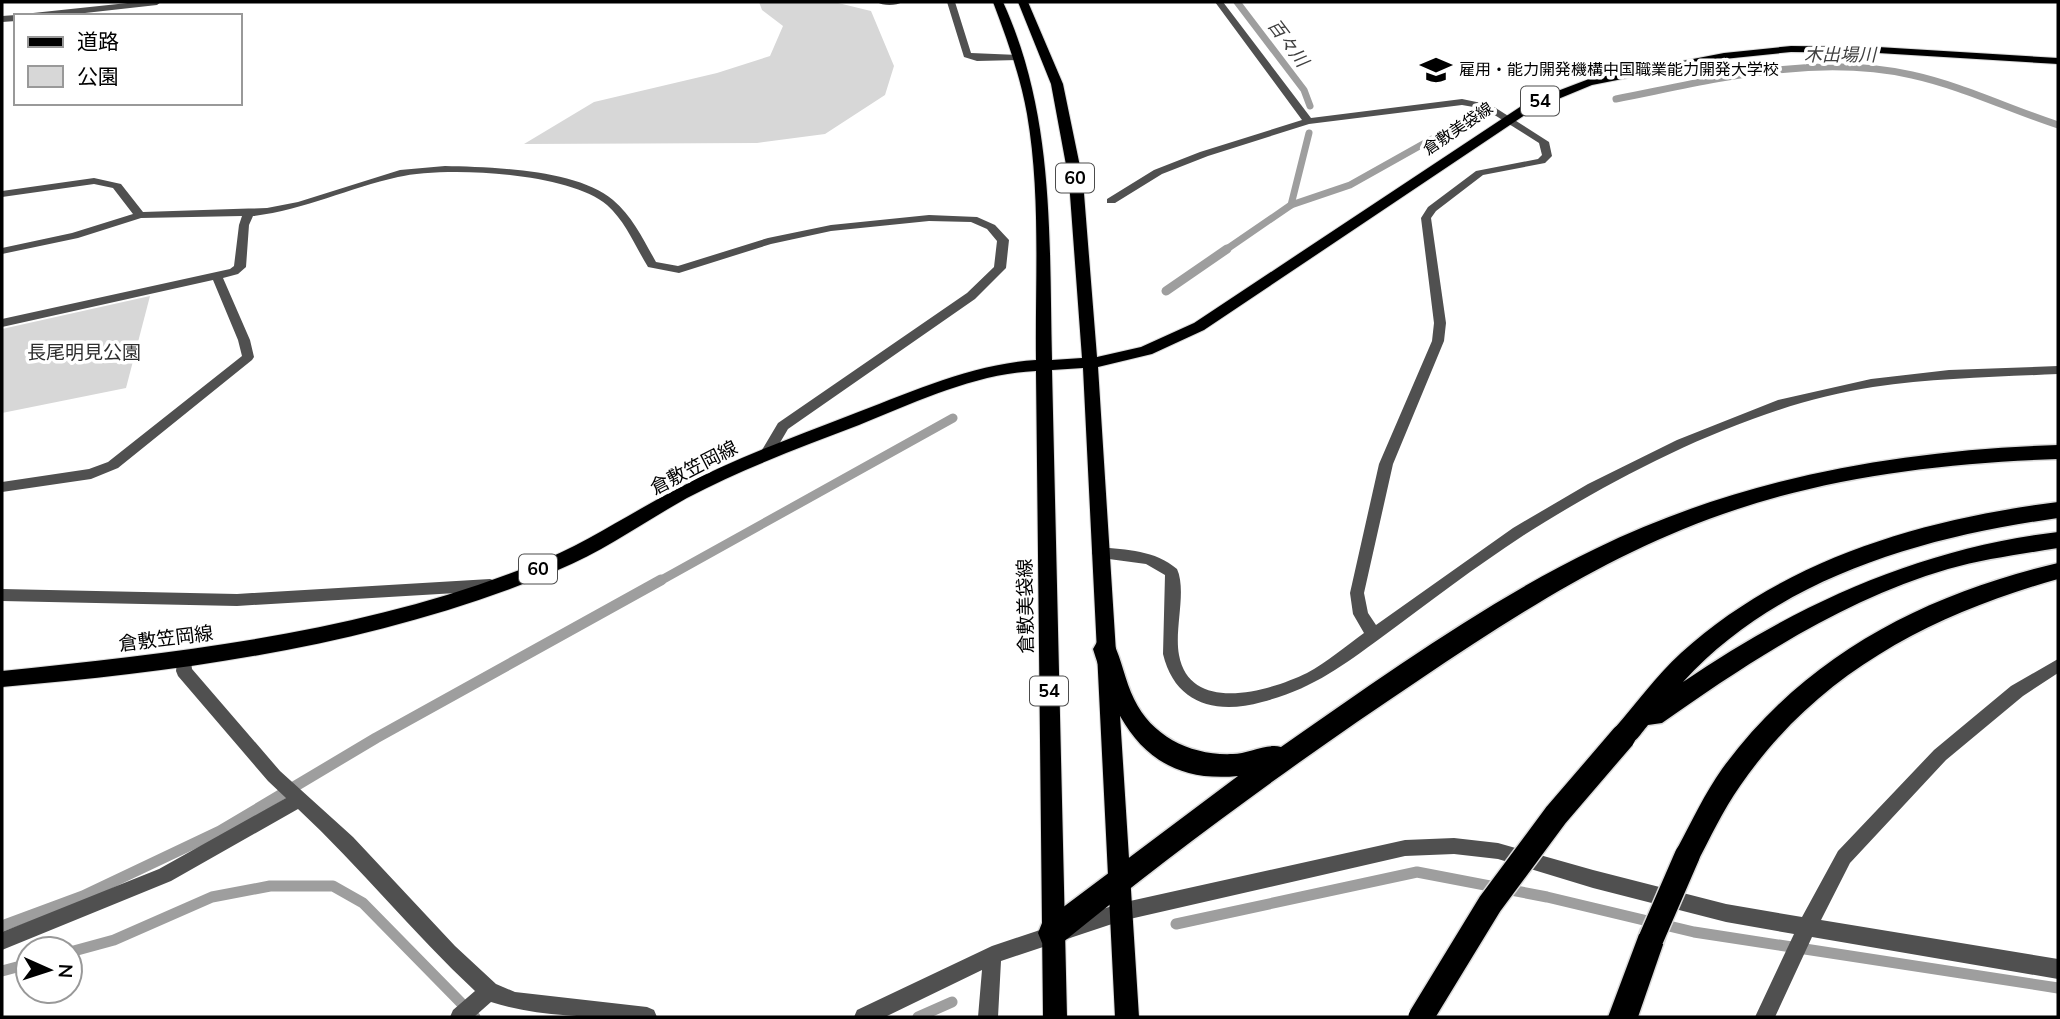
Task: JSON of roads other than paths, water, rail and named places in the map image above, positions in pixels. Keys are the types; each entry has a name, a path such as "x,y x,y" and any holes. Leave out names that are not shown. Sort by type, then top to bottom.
{"highway":[{"path":"1052,933 1119,878 1293,749 1550,583 1621,547 1699,515 1774,490 1848,472 1923,460 2058,452"},
{"path":"1421,1017 1490,904 1556,815 1695,655 1748,612 1804,580 1909,539 1965,524 2058,510"},
{"path":"1623,737 1774,634 1880,583 1981,554 2058,540"},
{"path":"1623,1017 1651,939 1686,856 1730,778 1771,727 1825,677 1862,649 1915,619 1969,596 2058,571"},
{"path":"1105,649 1117,688 1134,720 1161,748 1185,761 1211,766 1238,766 1263,761 1293,749"}],"main road":[{"name":"60","path":"998,2 1019,58 1039,148 1046,365"},
{"name":"60","path":"1023,2 1057,84 1070,147 1090,363"},
{"name":"倉敷美袋線","path":"1055,1017 1046,365 1090,363 1148,351 1199,327 1511,119 1549,97 1589,82 1755,52 1878,50 2058,61"},
{"path":"1090,363 1127,1017"},
{"name":"倉敷笠岡線","path":"2,679 184,659 286,644 401,619 501,585 601,542 689,490 766,456 974,376 996,369 1046,365"}],"street":[{"path":"51,14 158,2"},
{"path":"881,2 898,2"},
{"path":"951,2 967,55 977,58 1019,58"},
{"path":"1219,2 1308,121"},
{"path":"1111,201 1158,172 1204,154 1308,121 1462,102 1488,107 1544,142 1547,156 1530,164 1480,173 1432,209 1426,218 1439,332 1386,464 1357,593 1361,614 1374,635"},
{"path":"2,251 74,236 140,215 268,211 403,172 432,169 532,175 569,181 601,195 622,213 652,265 680,270 768,241 831,228 955,216 992,227 1003,240 1000,268 971,296 783,426 766,456"},
{"path":"2,194 94,181 117,186 140,215"},
{"path":"2,323 217,276 240,267 244,225 250,211"},
{"path":"2,488 91,474 113,465 248,358 244,340 217,276"},
{"path":"1100,553 1148,558 1163,564 1172,573 1173,664 1180,679 1195,691 1213,699 1231,701 1260,698 1287,690 1315,676 1518,532 1593,488 1682,443 1783,403 1871,383 1923,377 2058,370"},
{"path":"2,595 237,600 501,585"},
{"path":"184,659 184,671 274,776 347,843 448,953 482,996 647,1017"},
{"path":"1765,1017 1804,932 1844,857 1940,755 2017,691 2058,665"},
{"path":"2,941 165,875 300,799"},
{"path":"864,1017 992,955 1121,912 1405,848 1454,846 1498,851 1804,932 2058,970"},
{"path":"988,1017 992,955"},
{"path":"460,1017 482,996"}],"waterway":[{"name":"百々川","path":"1237,2 1304,90 1310,106"},
{"name":"木出場川","path":"1616,99 1763,72 1800,68 1875,69 1949,85 2058,125"},
{"name":"木出場川","path":"1291,205 1350,185 1457,125"},
{"name":"百々川","path":"1291,205 1309,133"},
{"path":"1224,251 1291,205"},
{"path":"1166,291 1227,249"},
{"path":"658,582 953,418"},
{"path":"2,926 83,896 220,831 376,738 661,580"},
{"path":"1176,924 1417,872 1547,897 1694,932 2058,988"},
{"path":"84,948 114,940 212,897 270,886 333,886 363,903 475,1017"},
{"path":"2,971 14,968"},
{"path":"918,1017 952,1002"}],"place":[{"name":"雇用・能力開発機構中国職業能力開発大学校","path":"1436,70"}],"park label":[{"name":"長尾明見公園","path":"84,353"}]}
